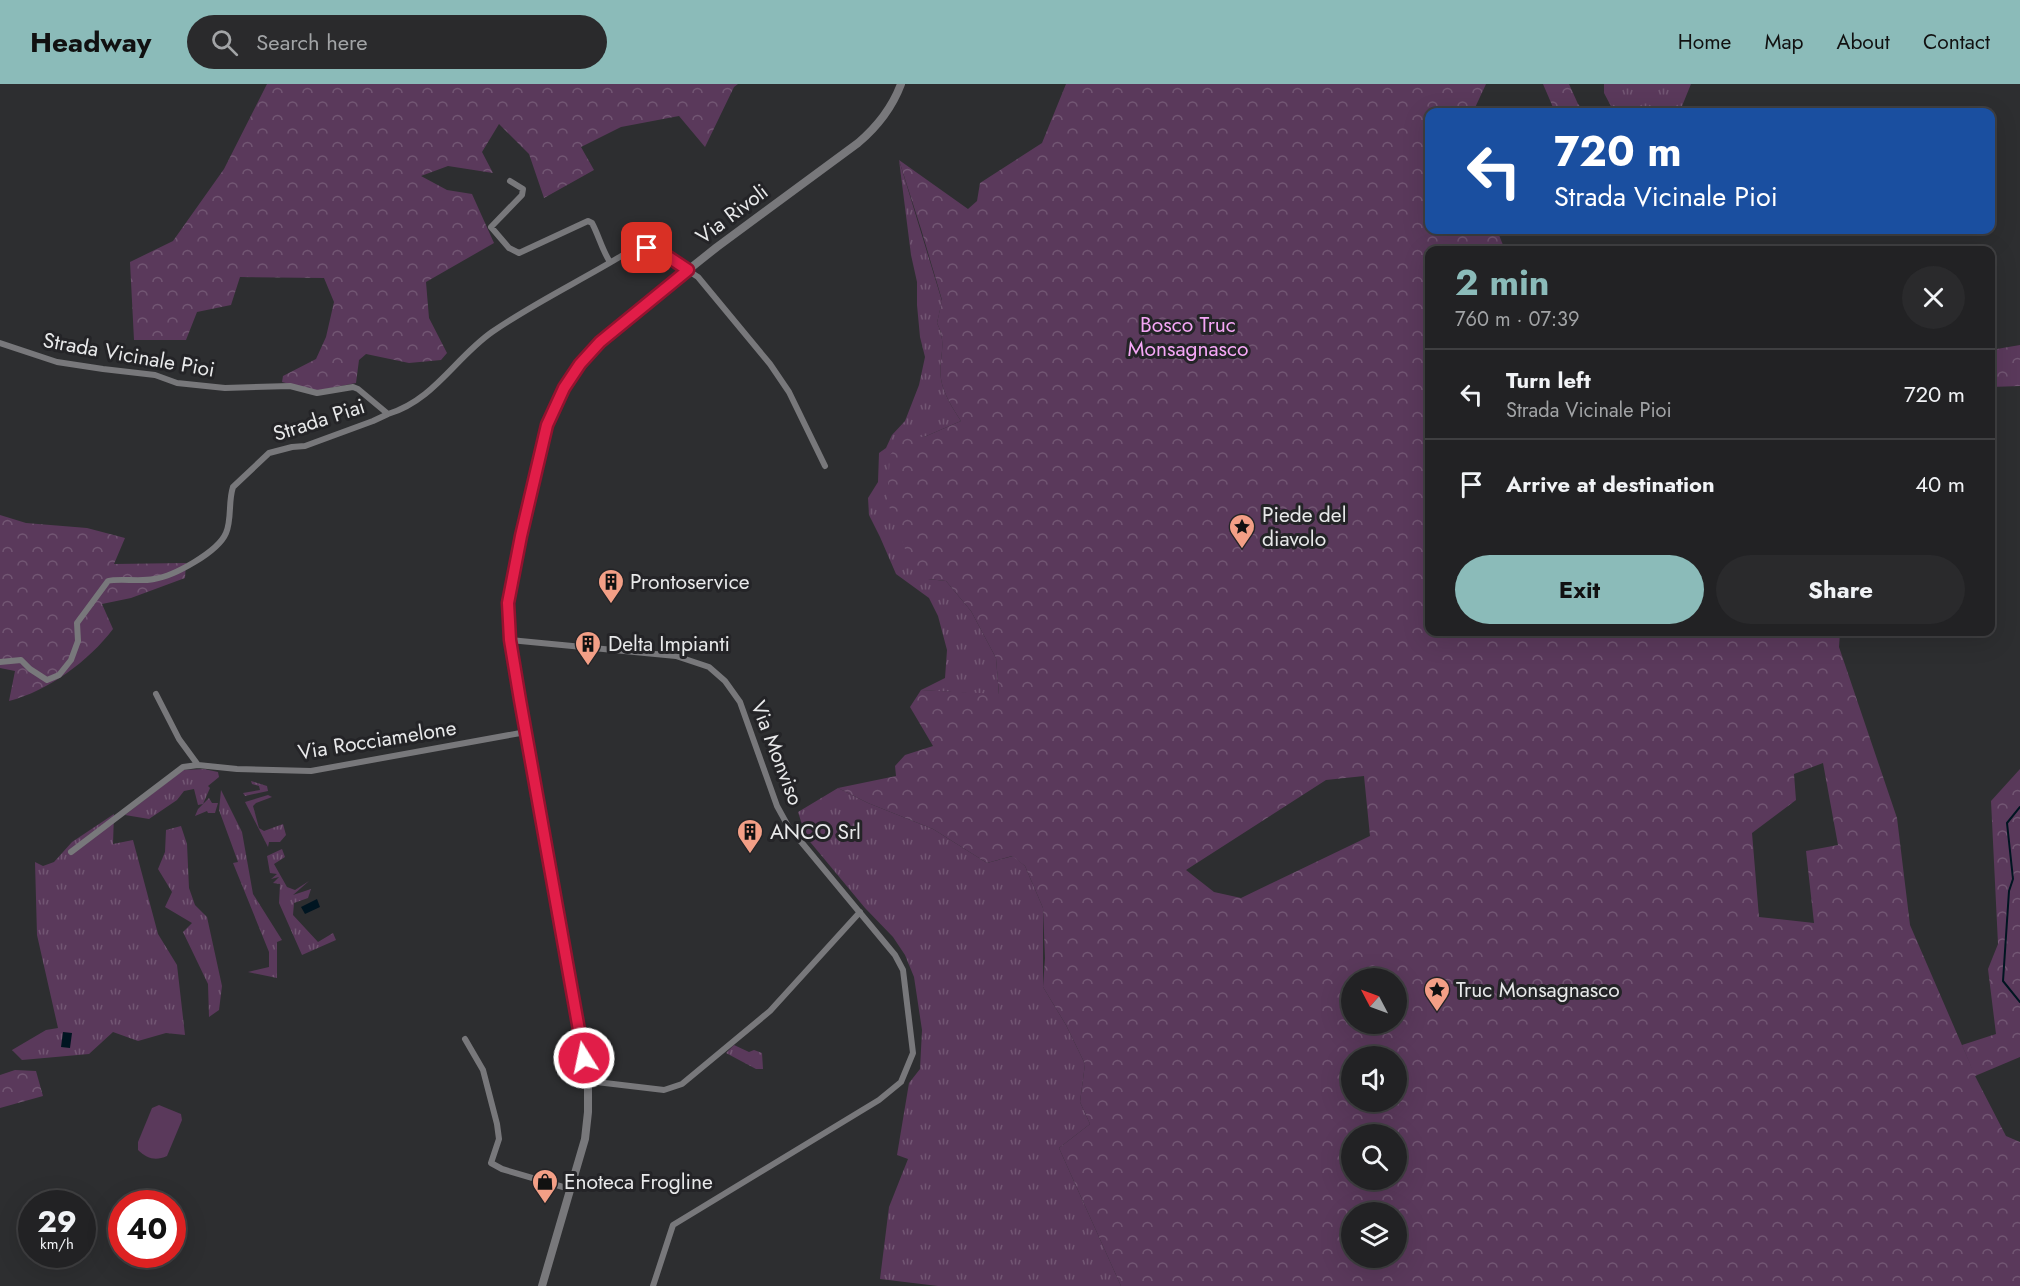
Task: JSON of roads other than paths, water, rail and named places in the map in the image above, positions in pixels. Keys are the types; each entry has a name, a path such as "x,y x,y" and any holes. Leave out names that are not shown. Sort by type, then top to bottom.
{"street":[{"name":"Via Rivoli","path":"542,1286 585,1139 588,1112 588,1081 510,640 508,603 512,576 547,425 572,376 600,342 688,270 870,132 889,110 901,84"},
{"path":"510,182 523,189 522,195 491,227 513,252 519,253 588,221 592,223 610,262"},
{"path":"388,414 426,395 490,334 610,262 623,255 647,248 661,252 698,277 770,364 789,392 825,466"},
{"name":"Strada Vicinale Pioi","path":"0,343 57,362 155,375 177,383 225,388 290,386 316,393 352,387 358,389 388,414"},
{"name":"Strada Piai","path":"0,662 21,660 47,680 59,675 71,660 78,641 77,623 108,581 153,580 172,573 214,549 227,530 233,487 269,453 305,446 373,422 388,414"},
{"name":"Via Monviso","path":"510,640 676,656 709,667 725,681 740,702 777,806 788,826 895,955 903,970 913,1053 901,1082 879,1100 673,1225 652,1286"},
{"path":"156,694 179,739 198,765"},
{"name":"Via Rocciamelone","path":"71,852 183,767 198,765 237,769 311,771 526,732"},
{"path":"588,1081 664,1090 682,1084 770,1011 860,912"},
{"path":"465,1039 483,1070 497,1124 499,1144 491,1163 502,1169 570,1189"}],"water":[{"path":"317,899 320,907 305,914 301,907"},
{"path":"63,1032 72,1033 70,1048 61,1047"}],"waterway":[{"path":"2020,807 2007,823 2013,879 2009,891 2003,981 2020,1002"}],"place":[{"name":"Piede del diavolo","path":"1242,550"},
{"name":"Prontoservice","path":"611,605"},
{"name":"Delta Impianti","path":"588,667"},
{"name":"ANCO Srl","path":"750,855"},
{"name":"Truc Monsagnasco","path":"1437,1013"},
{"name":"Enoteca Frogline","path":"545,1205"}],"park label":[{"name":"Bosco Truc Monsagnasco","path":"1188,337"}]}
